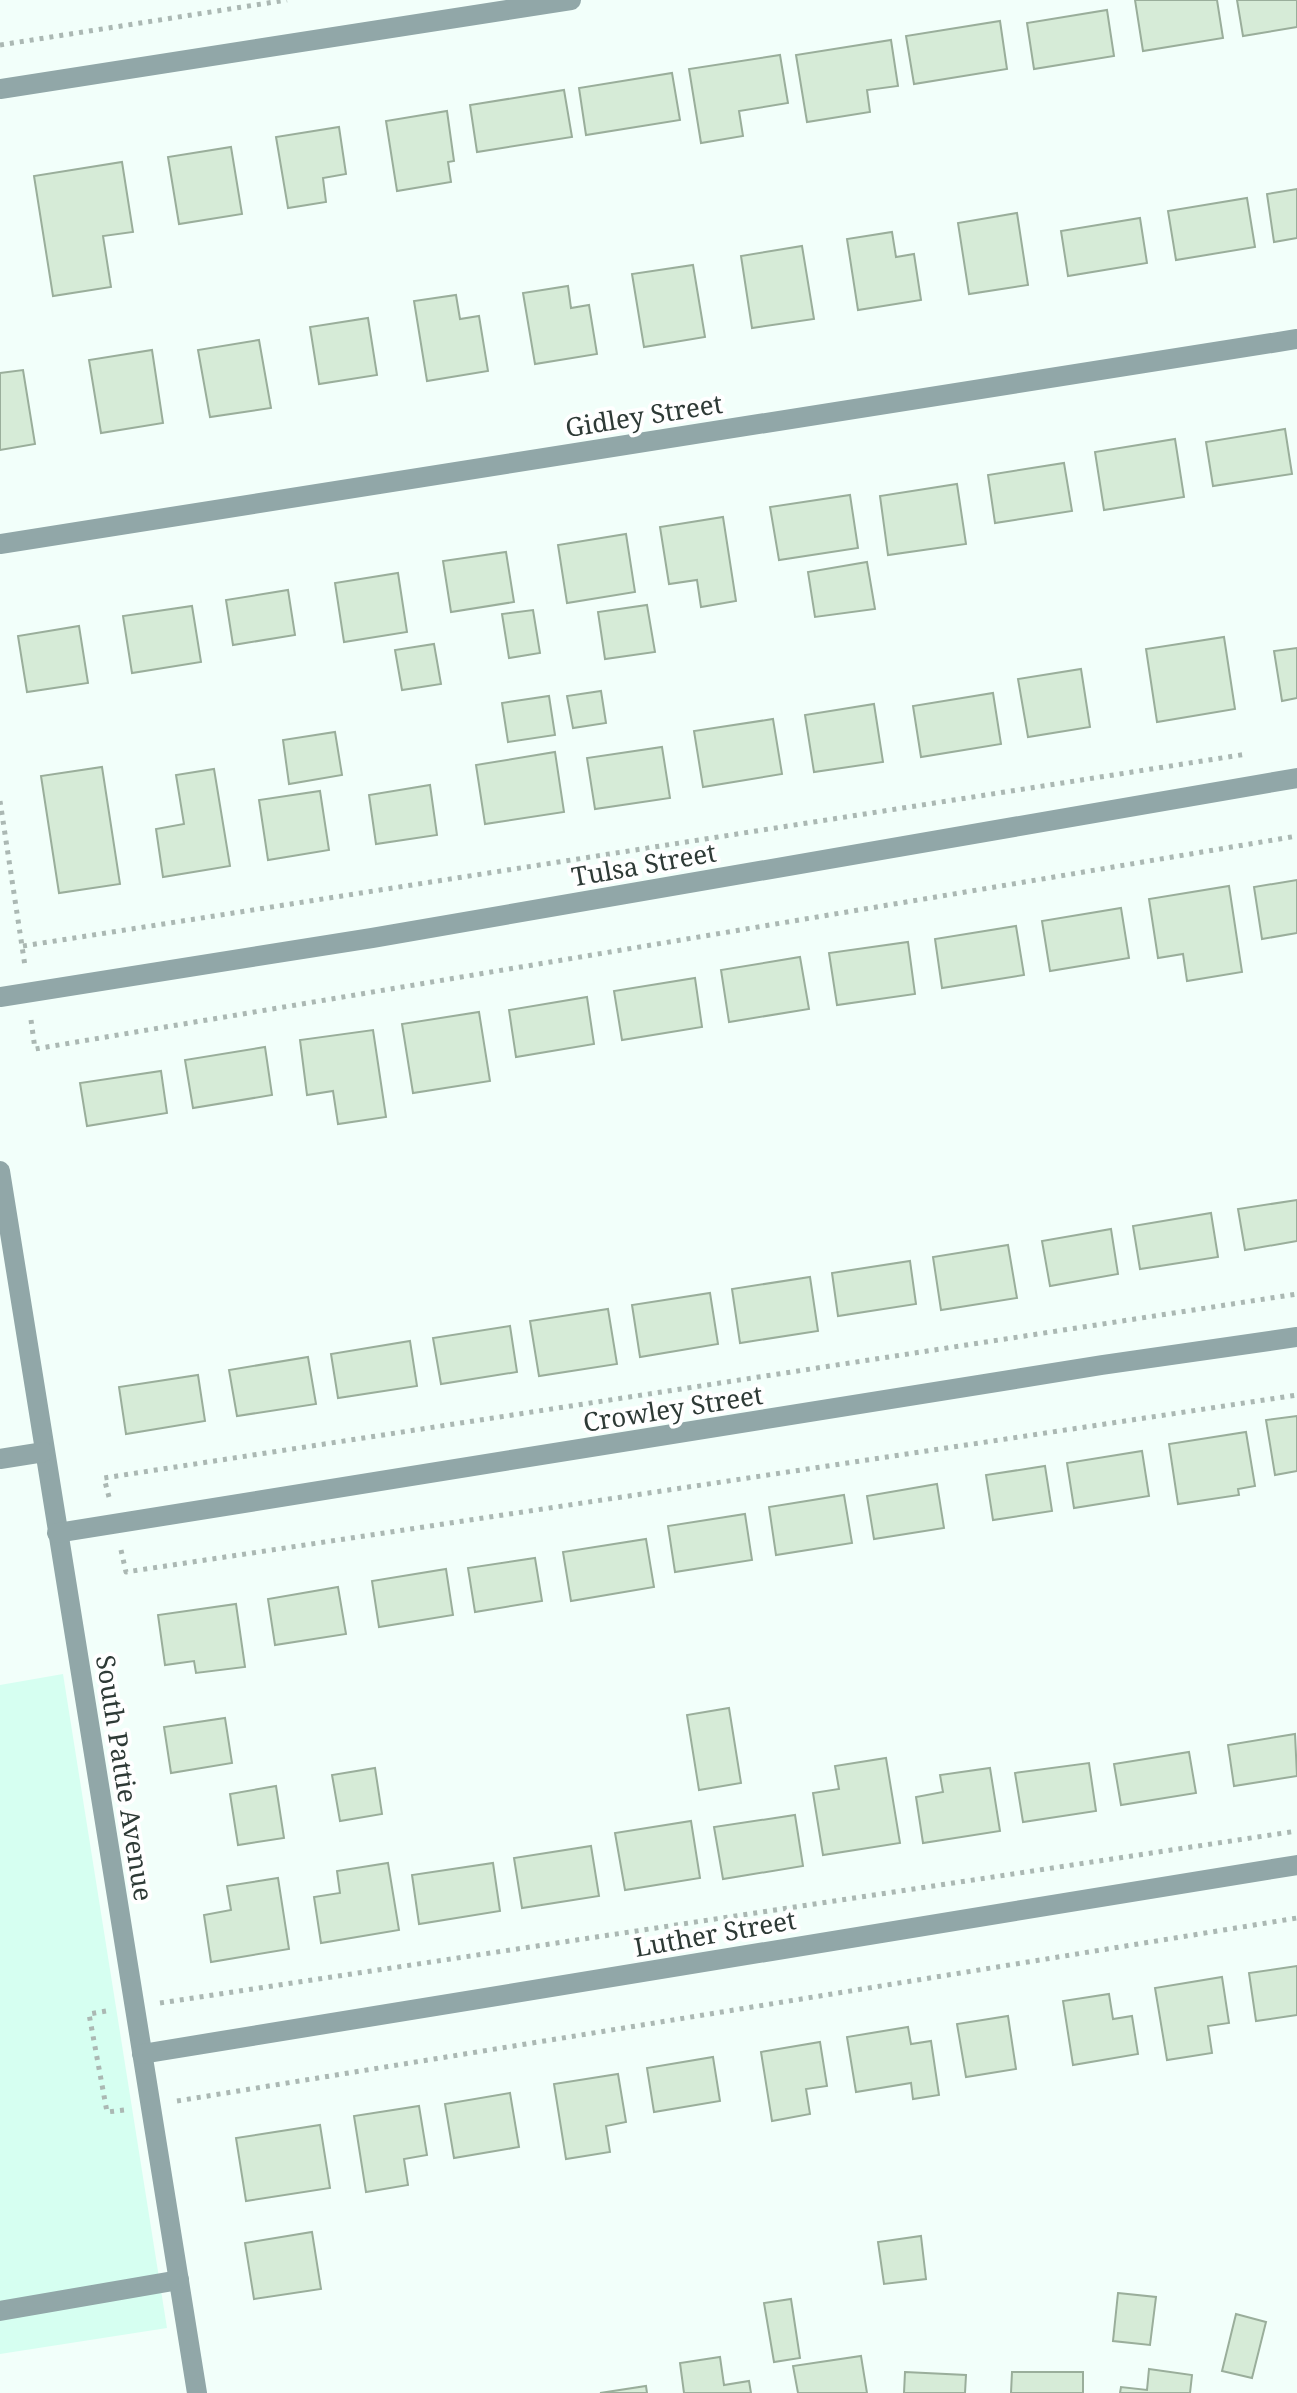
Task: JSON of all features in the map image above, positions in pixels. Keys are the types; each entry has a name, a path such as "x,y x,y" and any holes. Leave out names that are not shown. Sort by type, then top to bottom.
{"street":[{"path":"0,89 571,0"},
{"name":"Gidley Street","path":"0,544 1297,339"},
{"name":"Tulsa Street","path":"0,997 388,935 1297,778"},
{"name":"South Pattie Avenue","path":"0,1171 197,2393"},
{"name":"Crowley Street","path":"57,1533 1102,1365 1297,1337"},
{"path":"0,1459 44,1452"},
{"name":"Luther Street","path":"142,2054 1297,1865"},
{"path":"0,2311 179,2280"}],"path":[{"path":"0,45 287,0"},
{"path":"23,946 1250,754"},
{"path":"0,801 23,946 35,1049 1297,836"},
{"path":"1297,1294 104,1478 126,1572 1297,1395"}],"shaded area":[{"path":"63,1674 167,2328 0,2354 0,1685"}],"building":[{"path":"1135,0 1217,0 1223,38 1143,51"},
{"path":"1237,0 1297,0 1297,27 1243,36"},
{"path":"1107,10 1114,56 1034,69 1027,23"},
{"path":"1000,21 1007,69 914,84 906,36"},
{"path":"891,40 898,86 867,90 870,112 807,122 796,55"},
{"path":"780,55 788,103 739,111 743,136 701,143 689,69"},
{"path":"672,73 680,120 586,135 579,88"},
{"path":"564,90 572,137 477,152 470,105"},
{"path":"447,111 454,161 448,162 451,182 397,191 386,121"},
{"path":"339,127 346,174 323,178 326,202 288,208 276,137"},
{"path":"231,147 242,214 179,224 168,157"},
{"path":"122,162 133,232 103,236 111,287 53,296 34,176"},
{"path":"1297,189 1297,238 1274,242 1267,194"},
{"path":"1247,198 1255,247 1176,260 1168,211"},
{"path":"1017,213 1028,285 969,294 958,223"},
{"path":"1140,218 1147,263 1068,276 1061,231"},
{"path":"892,232 896,257 914,254 921,300 858,310 847,239"},
{"path":"802,246 814,319 752,328 741,256"},
{"path":"693,265 705,337 644,347 632,274"},
{"path":"568,286 571,308 589,305 597,354 535,364 523,293"},
{"path":"456,295 460,319 479,316 488,371 427,381 414,301"},
{"path":"368,318 377,375 319,384 310,327"},
{"path":"259,340 271,408 210,417 198,350"},
{"path":"152,350 163,423 101,433 89,360"},
{"path":"23,370 35,444 0,450 0,373"},
{"path":"1285,429 1292,474 1213,486 1206,442"},
{"path":"1175,439 1184,497 1104,510 1095,452"},
{"path":"1064,463 1072,511 995,523 988,475"},
{"path":"957,484 966,544 888,555 880,496"},
{"path":"850,495 858,548 779,560 770,507"},
{"path":"723,517 736,601 701,607 697,580 669,584 660,527"},
{"path":"626,534 635,592 567,603 558,545"},
{"path":"506,552 514,602 451,612 443,561"},
{"path":"867,562 875,609 815,617 808,572"},
{"path":"398,573 407,632 344,642 335,583"},
{"path":"288,590 295,635 233,645 226,600"},
{"path":"647,605 655,652 605,659 598,612"},
{"path":"192,606 201,662 132,673 123,616"},
{"path":"533,610 540,653 509,658 502,614"},
{"path":"79,626 88,683 27,692 18,636"},
{"path":"1224,637 1235,709 1157,722 1146,649"},
{"path":"434,644 441,684 402,690 395,650"},
{"path":"1297,648 1297,698 1282,701 1274,651"},
{"path":"1081,669 1090,727 1028,737 1018,679"},
{"path":"601,691 606,723 573,728 567,696"},
{"path":"993,693 1001,744 921,757 913,706"},
{"path":"549,696 555,735 508,742 502,703"},
{"path":"874,704 883,762 814,772 805,715"},
{"path":"773,719 782,774 703,787 694,731"},
{"path":"335,732 342,775 289,784 283,740"},
{"path":"662,747 670,798 595,809 587,758"},
{"path":"555,752 564,812 485,824 476,765"},
{"path":"102,767 120,884 59,893 41,776"},
{"path":"214,769 230,866 163,877 156,829 184,824 176,775"},
{"path":"430,785 437,835 376,844 369,795"},
{"path":"320,791 329,850 268,860 259,800"},
{"path":"1297,880 1297,933 1262,939 1254,887"},
{"path":"1229,886 1242,972 1187,981 1183,954 1158,958 1149,899"},
{"path":"1121,908 1129,958 1050,971 1042,921"},
{"path":"1016,926 1024,975 942,988 935,939"},
{"path":"908,942 915,994 837,1005 829,953"},
{"path":"800,957 809,1009 729,1022 721,970"},
{"path":"695,978 702,1027 622,1040 614,991"},
{"path":"587,997 594,1044 516,1057 509,1010"},
{"path":"479,1012 490,1081 413,1093 402,1024"},
{"path":"373,1030 386,1117 338,1124 333,1091 307,1095 300,1040"},
{"path":"265,1047 272,1095 193,1108 185,1060"},
{"path":"161,1071 167,1113 87,1126 80,1083"},
{"path":"1297,1200 1297,1241 1245,1250 1238,1209"},
{"path":"1211,1213 1218,1257 1140,1269 1133,1226"},
{"path":"1111,1229 1118,1274 1050,1286 1042,1241"},
{"path":"1008,1245 1017,1298 941,1310 933,1257"},
{"path":"910,1261 916,1304 838,1316 832,1273"},
{"path":"810,1277 818,1331 740,1343 732,1289"},
{"path":"710,1293 718,1344 640,1357 632,1305"},
{"path":"608,1309 617,1364 539,1376 530,1321"},
{"path":"510,1326 517,1372 441,1384 433,1338"},
{"path":"410,1341 417,1386 338,1398 331,1354"},
{"path":"308,1357 316,1404 237,1416 229,1370"},
{"path":"198,1375 205,1421 126,1434 119,1387"},
{"path":"1297,1416 1297,1471 1275,1475 1266,1420"},
{"path":"1246,1432 1255,1486 1238,1489 1239,1495 1178,1504 1169,1444"},
{"path":"1142,1451 1149,1496 1074,1508 1067,1463"},
{"path":"1045,1466 1052,1511 993,1520 986,1475"},
{"path":"937,1484 944,1528 874,1539 867,1496"},
{"path":"844,1495 852,1543 776,1555 769,1507"},
{"path":"745,1514 752,1560 675,1572 668,1526"},
{"path":"646,1539 654,1587 571,1601 563,1552"},
{"path":"535,1558 542,1601 475,1612 468,1568"},
{"path":"446,1569 453,1615 379,1627 372,1581"},
{"path":"338,1587 346,1634 275,1645 268,1599"},
{"path":"236,1604 245,1667 196,1673 194,1661 165,1665 158,1615"},
{"path":"729,1708 741,1783 699,1790 687,1715"},
{"path":"225,1718 232,1763 171,1773 164,1727"},
{"path":"1295,1734 1297,1776 1234,1786 1228,1745"},
{"path":"1189,1752 1196,1793 1121,1805 1114,1764"},
{"path":"886,1758 900,1843 823,1855 813,1793 839,1789 835,1766"},
{"path":"1089,1763 1096,1811 1023,1822 1015,1773"},
{"path":"375,1768 382,1814 340,1821 332,1775"},
{"path":"990,1768 1000,1831 923,1843 916,1797 943,1792 940,1775"},
{"path":"276,1786 284,1838 238,1845 230,1794"},
{"path":"795,1815 803,1866 723,1879 714,1827"},
{"path":"691,1821 700,1878 625,1890 615,1833"},
{"path":"591,1846 599,1896 522,1908 514,1858"},
{"path":"388,1863 399,1930 321,1943 314,1897 340,1893 337,1871"},
{"path":"493,1863 500,1911 419,1924 412,1875"},
{"path":"278,1878 289,1949 211,1962 204,1915 231,1910 227,1886"},
{"path":"1297,1966 1297,2015 1256,2021 1249,1973"},
{"path":"1222,1977 1229,2023 1208,2026 1212,2053 1167,2060 1155,1988"},
{"path":"1109,1994 1113,2019 1132,2016 1138,2054 1073,2065 1063,2001"},
{"path":"1008,2016 1016,2069 966,2077 957,2024"},
{"path":"908,2027 911,2044 931,2041 939,2095 913,2099 911,2083 856,2092 847,2037"},
{"path":"820,2042 827,2086 806,2089 810,2114 772,2121 761,2052"},
{"path":"713,2057 720,2101 654,2112 647,2068"},
{"path":"618,2074 626,2122 606,2126 610,2152 566,2159 554,2084"},
{"path":"510,2093 519,2147 454,2158 445,2104"},
{"path":"419,2106 427,2155 404,2159 408,2185 366,2192 354,2116"},
{"path":"320,2125 330,2188 246,2201 236,2138"},
{"path":"312,2232 321,2289 254,2299 245,2243"},
{"path":"921,2236 926,2279 884,2284 878,2242"},
{"path":"1118,2293 1156,2297 1150,2345 1113,2341"},
{"path":"791,2299 800,2358 774,2362 764,2303"},
{"path":"1236,2314 1266,2322 1252,2378 1222,2371"},
{"path":"861,2356 867,2393 798,2393 793,2366"},
{"path":"720,2357 724,2385 749,2381 751,2393 684,2393 680,2363"},
{"path":"1149,2369 1192,2375 1190,2393 1120,2393 1121,2387 1147,2390"},
{"path":"905,2372 966,2375 965,2393 904,2393"},
{"path":"1012,2372 1083,2372 1083,2393 1011,2393"},
{"path":"646,2386 647,2393 600,2393"}]}
